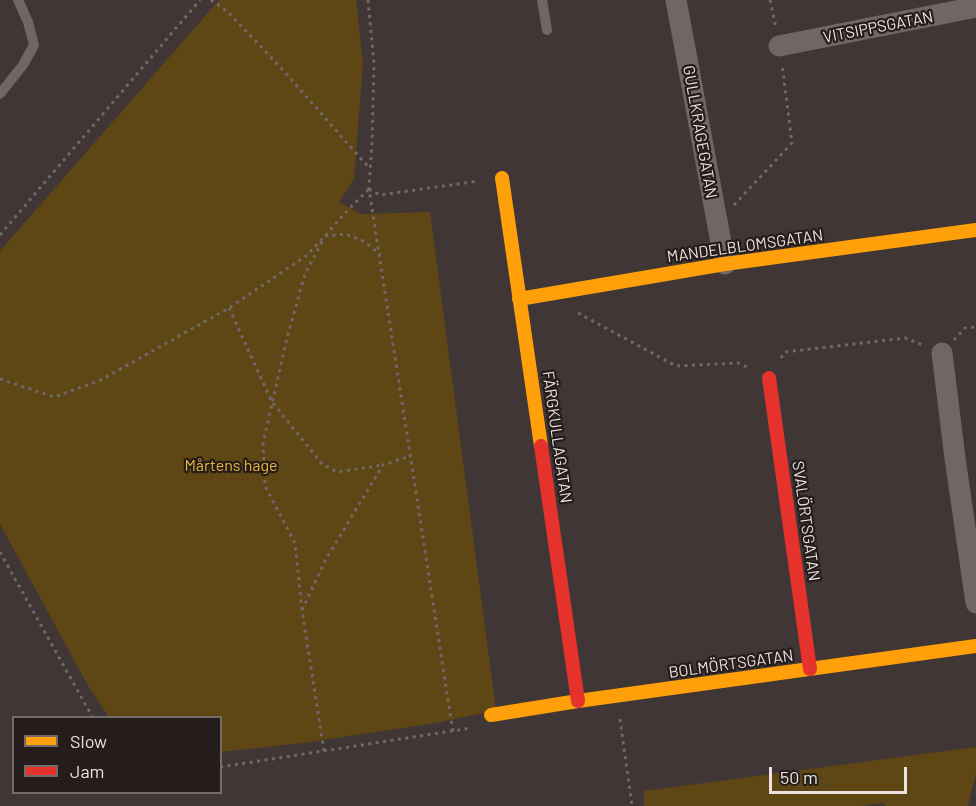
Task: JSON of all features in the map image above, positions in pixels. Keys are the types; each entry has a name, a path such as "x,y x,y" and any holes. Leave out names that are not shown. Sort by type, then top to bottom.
{"street":[{"name":"GULLKRAGEGATAN","path":"676,0 725,264"},
{"name":"VITSIPPSGATAN","path":"779,46 976,7"},
{"name":"FÄRGKULLAGATAN","path":"502,178 578,701"},
{"name":"MANDELBLOMSGATAN","path":"519,299 725,264 976,230"},
{"path":"942,353 976,603"},
{"name":"SVALÖRTSGATAN","path":"769,378 810,669"},
{"name":"BOLMÖRTSGATAN","path":"491,715 976,646"}],"lane":[{"path":"0,94 23,65 34,45 28,22 18,0"},
{"path":"542,0 547,30"}],"path":[{"path":"0,236 200,0"},
{"path":"211,0 228,12 282,69 370,170"},
{"path":"222,767 453,732 369,189 374,64 368,0"},
{"path":"717,223 792,143 779,46 770,0"},
{"path":"369,189 380,195 502,178"},
{"path":"0,379 54,397 99,381 229,308 306,256 369,189"},
{"path":"325,236 346,234 380,254"},
{"path":"324,751 302,610 295,543 265,486 263,443 287,338 305,274 325,236"},
{"path":"229,308 272,402 322,464 337,472 383,465 411,456"},
{"path":"575,311 676,366 738,363 769,378 785,352 905,338 942,353 965,328 976,327"},
{"path":"302,610 326,559 383,465"},
{"path":"0,552 92,716"},
{"path":"617,696 632,806"}],"green space":[{"name":"Mårtens hage","path":"219,0 356,0 363,63 354,179 339,202 361,214 430,212 496,710 436,723 302,743 222,752 222,716 108,716 87,684 0,524 0,251"},
{"path":"976,747 976,773 968,806 886,806 882,803 861,806 644,806 644,791"}],"traffic: slow":[{"path":"502,178 541,446"},
{"path":"519,299 725,264 976,230"},
{"path":"491,715 976,646"}],"traffic: jam":[{"path":"769,378 810,669"},
{"path":"541,446 578,701"}]}
